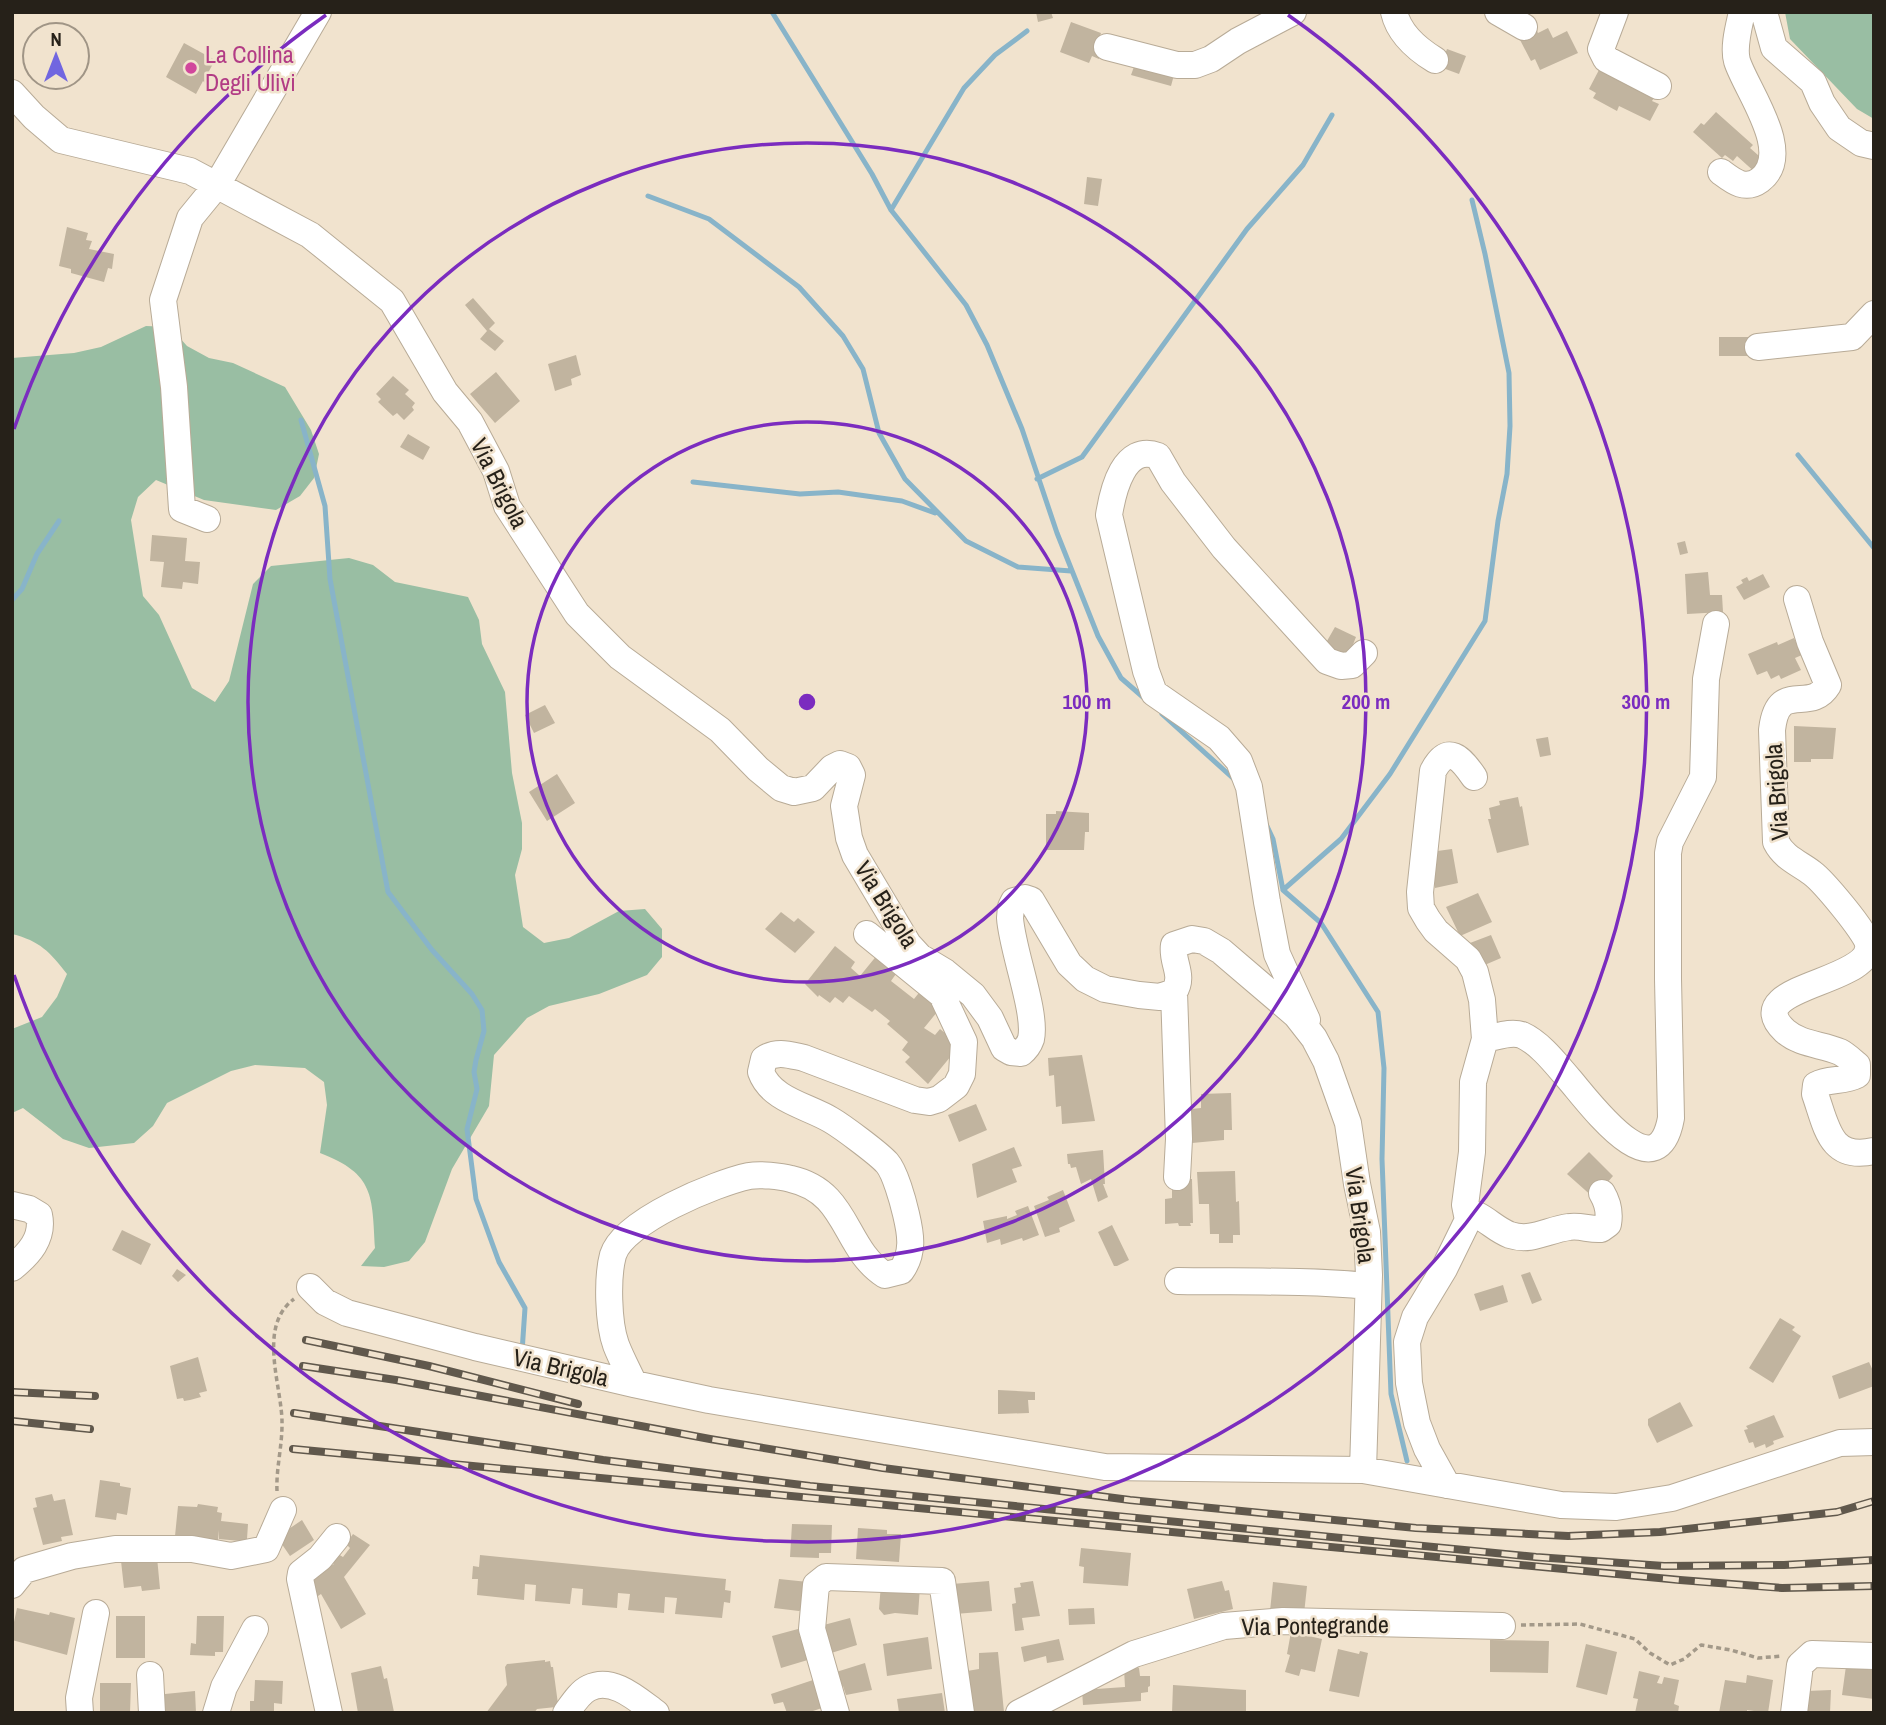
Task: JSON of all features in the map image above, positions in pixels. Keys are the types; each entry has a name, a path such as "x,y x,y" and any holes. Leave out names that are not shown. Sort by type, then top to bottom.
{"street":[{"path":"207,519 182,509 174,387 163,300 190,218 217,185 318,12"},
{"path":"1107,47 1177,65 1195,65 1293,12"},
{"path":"1394,12 1403,32 1422,52 1436,60"},
{"path":"1498,12 1524,27"},
{"path":"1615,12 1601,49 1606,59 1658,86"},
{"path":"1721,172 1737,183 1749,185 1760,180 1766,173 1773,156 1772,139 1736,58 1742,12"},
{"path":"1765,12 1774,48 1813,82 1822,103 1839,128 1861,143 1874,146"},
{"path":"12,93 61,140 190,171 217,185"},
{"path":"1849,135 1852,150 1874,163"},
{"name":"Via Brigola","path":"217,185 310,235 392,301 445,392 470,422 496,471 507,506 577,614 620,657 720,730 780,788 794,792 804,791 813,788 835,765 848,767 852,775 844,806 844,819 855,855 908,944 920,957 946,972 973,995 990,1018 1004,1048 1021,1053 1027,1048 1031,1038 1030,1014 1010,926 1011,907 1014,901 1019,899 1031,900 1069,964 1085,979 1105,989 1160,997 1174,992 1180,978 1174,945 1192,939 1204,941 1221,951 1296,1016 1314,1038 1326,1061 1348,1123 1367,1232 1363,1470"},
{"path":"1758,347 1852,337 1874,314"},
{"path":"1314,1038 1277,954 1249,787 1240,761 1219,738 1154,693 1146,671 1109,515 1112,493 1122,471 1134,457 1149,452 1158,456 1172,482 1224,548 1326,661 1341,666 1352,665 1364,653"},
{"name":"Via Brigola","path":"1797,599 1810,642 1827,677 1828,685 1824,692 1812,697 1784,701 1778,706 1773,717 1776,842 1780,851 1815,874 1861,929 1868,949 1864,960 1851,970 1786,996 1778,1005 1776,1015 1788,1034 1813,1045 1840,1052 1857,1065 1857,1075 1825,1080 1816,1085 1815,1094 1838,1146 1853,1154 1874,1151"},
{"path":"1485,1039 1519,1034 1531,1040 1616,1133 1646,1148 1658,1146 1666,1139 1671,1118 1668,853 1670,842 1703,777 1706,679 1716,624"},
{"path":"1468,1220 1465,1205 1472,1152 1473,1082 1485,1039 1482,1000 1475,972 1468,959 1436,931 1421,908 1421,882 1433,771 1438,762 1448,755 1454,755 1474,777"},
{"path":"634,1384 615,1343 609,1282 614,1252 632,1228 702,1190 751,1176 792,1179 817,1190 838,1209 861,1253 872,1267 885,1275 901,1271 907,1262 911,1251 910,1229 904,1204 888,1164 832,1120 776,1093 761,1072 764,1059 771,1054 786,1054 804,1058 915,1100 929,1102 939,1099 956,1086 962,1074 964,1042 942,995 867,934"},
{"path":"1174,992 1179,1139 1177,1177"},
{"path":"1447,1485 1427,1449 1417,1423 1409,1383 1407,1342 1421,1305 1444,1269 1468,1220 1477,1215 1497,1229 1526,1238 1542,1236 1568,1227 1601,1230 1608,1224 1609,1217 1602,1194"},
{"path":"12,1205 29,1209 39,1215 41,1224 36,1244 12,1268"},
{"path":"1178,1281 1308,1281 1368,1286"},
{"name":"Via Brigola","path":"310,1287 326,1302 347,1313 475,1347 634,1384 709,1400 1105,1467 1363,1470 1562,1505 1616,1507 1672,1498 1840,1443 1874,1441"},
{"path":"12,1585 24,1570 72,1556 115,1549 192,1549 231,1556 266,1549 283,1510"},
{"path":"329,1713 300,1579 301,1573 320,1558 337,1537"},
{"path":"836,1713 812,1629 816,1584 827,1577 942,1581 961,1713"},
{"path":"80,1713 79,1698 96,1613"},
{"name":"Via Pontegrande","path":"1019,1713 1134,1654 1224,1626 1283,1621 1502,1626"},
{"path":"216,1713 224,1687 256,1629"},
{"path":"1794,1713 1800,1665 1812,1654 1874,1656"},
{"path":"150,1675 152,1713"},
{"path":"566,1713 587,1688 598,1685 613,1685 656,1713"}],"path":[{"path":"283,1510 277,1489 282,1423 273,1366 277,1325 289,1303 310,1287"},
{"path":"1502,1626 1580,1624 1635,1639 1650,1653 1670,1665 1684,1659 1701,1645 1758,1658 1812,1654"}],"green space":[{"path":"1785,12 1874,12 1874,119 1857,109 1790,39"},
{"path":"146,326 170,327 187,346 209,358 233,363 285,387 311,430 319,454 314,478 300,496 276,510 204,500 156,480 138,497 131,520 143,596 159,615 192,688 215,702 229,681 253,584 271,566 349,558 373,565 395,582 468,597 479,620 482,644 505,692 512,773 522,823 522,849 515,875 523,927 544,943 569,938 619,911 645,909 662,929 662,957 647,975 599,994 549,1006 527,1018 494,1055 489,1106 452,1169 425,1242 409,1261 384,1267 361,1266 375,1248 371,1201 361,1179 351,1169 320,1153 327,1105 324,1082 305,1068 255,1065 231,1071 167,1103 153,1126 134,1143 89,1148 63,1139 23,1108 12,1113 12,1029 42,1017 57,997 67,974 44,948 12,934 12,358 74,353 101,347"}],"building":[{"path":"1036,12 1051,12 1053,18 1038,22"},
{"path":"1071,22 1101,33 1099,39 1105,41 1099,59 1092,56 1089,63 1060,52"},
{"path":"1535,27 1538,33 1548,28 1553,38 1567,31 1578,53 1540,70 1535,59 1531,61 1518,36"},
{"path":"184,43 215,60 208,73 212,74 206,84 203,81 196,94 166,77"},
{"path":"1447,49 1466,56 1459,74 1440,67"},
{"path":"1135,64 1174,75 1171,86 1131,75"},
{"path":"1600,68 1657,93 1652,101 1659,104 1650,121 1619,106 1617,111 1593,98 1596,93 1589,89"},
{"path":"1716,112 1753,145 1750,148 1767,163 1757,174 1737,156 1733,161 1725,155 1722,158 1693,132"},
{"path":"1087,177 1102,179 1098,206 1084,204"},
{"path":"67,227 88,233 86,240 92,241 89,249 114,254 112,269 108,268 104,282 71,273 71,269 59,266"},
{"path":"473,298 495,323 489,329 504,341 495,351 480,339 487,331 465,305"},
{"path":"1719,337 1752,337 1751,356 1719,356"},
{"path":"576,355 581,375 571,379 572,385 555,391 548,364"},
{"path":"496,372 520,401 495,423 470,394"},
{"path":"393,376 409,390 405,394 415,403 412,407 414,410 404,420 397,413 393,416 378,402 381,399 376,394"},
{"path":"408,434 430,447 423,460 400,447"},
{"path":"152,535 187,538 185,561 200,562 198,584 183,582 182,589 161,587 164,562 150,561"},
{"path":"1685,541 1688,553 1680,555 1677,543"},
{"path":"1708,572 1710,595 1722,595 1723,612 1687,614 1685,574"},
{"path":"1763,574 1770,587 1744,600 1736,587 1743,583 1741,580 1747,577 1749,581"},
{"path":"1335,627 1356,637 1348,657 1323,648"},
{"path":"1794,638 1802,655 1795,658 1801,670 1781,679 1779,675 1771,679 1767,671 1757,675 1748,654"},
{"path":"545,705 555,723 534,733 525,715"},
{"path":"1794,726 1836,728 1833,759 1794,762"},
{"path":"1548,737 1551,755 1540,757 1536,739"},
{"path":"557,774 575,803 547,821 529,792"},
{"path":"1518,797 1529,845 1497,853 1488,819 1491,819 1489,808 1500,805 1499,801"},
{"path":"1056,811 1089,813 1089,832 1085,832 1084,850 1046,850 1046,814 1056,814"},
{"path":"1452,849 1458,883 1435,888 1430,852"},
{"path":"1478,893 1492,922 1460,936 1446,907"},
{"path":"781,912 794,922 798,918 815,932 795,953 765,929"},
{"path":"1491,935 1501,958 1480,967 1470,943"},
{"path":"835,946 855,962 851,968 860,976 878,954 898,971 891,981 914,999 922,989 942,1006 924,1028 935,1035 940,1029 960,1045 928,1084 905,1062 910,1057 902,1050 908,1042 887,1024 890,1021 875,1009 872,1012 849,996 843,1003 835,997 830,1003 819,995 818,997 805,984"},
{"path":"1082,1055 1095,1121 1062,1124 1061,1106 1056,1107 1054,1075 1049,1076 1048,1058"},
{"path":"1231,1093 1232,1130 1224,1130 1224,1140 1192,1143 1191,1109 1201,1108 1201,1094"},
{"path":"976,1104 987,1130 959,1142 948,1115"},
{"path":"1014,1147 1022,1166 1012,1169 1017,1182 977,1198 972,1164"},
{"path":"1103,1150 1103,1184 1108,1197 1098,1202 1091,1179 1081,1184 1076,1167 1071,1168 1068,1164 1067,1154"},
{"path":"1589,1152 1613,1176 1594,1198 1567,1174"},
{"path":"1235,1171 1240,1235 1233,1235 1233,1243 1219,1243 1219,1234 1210,1234 1209,1204 1199,1204 1197,1172"},
{"path":"1172,1179 1192,1179 1191,1226 1165,1224 1165,1199 1172,1198"},
{"path":"1063,1190 1075,1221 1059,1228 1060,1232 1045,1237 1034,1206"},
{"path":"1028,1206 1039,1235 1001,1245 1000,1239 987,1243 983,1221 1007,1216 1007,1219 1017,1215 1015,1211"},
{"path":"1112,1225 1129,1260 1117,1266 1114,1266 1098,1232"},
{"path":"122,1230 151,1244 141,1265 112,1250"},
{"path":"177,1269 186,1275 178,1282 172,1276"},
{"path":"1530,1272 1542,1300 1532,1304 1521,1275"},
{"path":"1503,1285 1508,1302 1480,1311 1474,1294"},
{"path":"1780,1318 1795,1327 1792,1330 1801,1336 1773,1383 1749,1368"},
{"path":"198,1357 207,1391 199,1393 201,1397 190,1400 177,1399 170,1366"},
{"path":"1869,1362 1874,1373 1874,1386 1839,1399 1832,1376"},
{"path":"998,1390 1035,1392 1035,1400 1028,1400 1029,1413 998,1414"},
{"path":"1680,1402 1693,1426 1657,1443 1648,1425 1648,1419"},
{"path":"1774,1415 1784,1437 1773,1441 1774,1444 1766,1448 1765,1444 1755,1448 1753,1442 1749,1443 1744,1430 1748,1429 1746,1426"},
{"path":"100,1480 131,1488 127,1515 117,1513 116,1520 95,1517"},
{"path":"52,1494 54,1501 65,1499 73,1535 61,1537 62,1541 43,1545 33,1508 37,1507 35,1498"},
{"path":"198,1504 218,1507 217,1512 222,1513 221,1521 248,1524 247,1539 219,1539 219,1530 218,1541 175,1536 178,1506 197,1507"},
{"path":"302,1520 314,1540 290,1556 277,1537"},
{"path":"792,1524 832,1525 831,1553 819,1553 819,1558 790,1557"},
{"path":"858,1528 901,1534 899,1562 856,1559"},
{"path":"353,1534 370,1545 344,1577 366,1614 341,1629 321,1594 315,1598 306,1580 334,1564 331,1562 338,1554 343,1557 350,1548 346,1544"},
{"path":"1081,1548 1131,1553 1128,1586 1083,1583 1084,1567 1079,1566"},
{"path":"480,1555 726,1579 725,1590 731,1591 730,1603 724,1602 722,1618 675,1614 677,1598 665,1597 664,1613 628,1610 630,1594 618,1593 617,1608 582,1605 583,1589 572,1588 570,1604 535,1601 536,1585 525,1584 524,1600 477,1595 478,1579 472,1579 473,1566 479,1567"},
{"path":"157,1557 160,1589 142,1591 141,1586 124,1588 121,1561"},
{"path":"779,1579 808,1582 804,1608 799,1611 774,1608"},
{"path":"989,1581 992,1611 955,1614 952,1584"},
{"path":"1033,1581 1040,1616 1022,1618 1024,1630 1015,1631 1012,1604 1016,1603 1014,1588 1021,1587 1020,1583"},
{"path":"1222,1581 1225,1591 1229,1590 1233,1609 1194,1619 1187,1589"},
{"path":"1273,1582 1307,1586 1304,1614 1270,1611"},
{"path":"881,1584 920,1587 918,1615 884,1615 879,1609"},
{"path":"17,1608 75,1618 67,1655 12,1640 12,1622"},
{"path":"1094,1608 1095,1624 1069,1625 1068,1609"},
{"path":"116,1616 145,1616 145,1658 116,1658"},
{"path":"197,1616 224,1616 223,1652 215,1652 215,1656 190,1655 191,1643 196,1644"},
{"path":"850,1618 857,1645 828,1654 820,1626"},
{"path":"798,1629 801,1640 805,1638 811,1659 781,1668 772,1636"},
{"path":"1291,1632 1322,1639 1315,1672 1301,1669 1299,1676 1285,1672 1290,1655 1287,1654"},
{"path":"928,1637 932,1669 887,1676 883,1644"},
{"path":"1059,1639 1064,1660 1047,1663 1046,1656 1024,1662 1021,1647"},
{"path":"1490,1640 1549,1641 1548,1673 1490,1672"},
{"path":"1586,1644 1617,1652 1607,1695 1576,1687"},
{"path":"1338,1649 1359,1654 1360,1651 1368,1653 1359,1697 1329,1691"},
{"path":"998,1652 1004,1712 971,1713 967,1671 979,1669 979,1653"},
{"path":"550,1661 553,1667 558,1704 556,1707 537,1709 534,1713 486,1713 507,1685 507,1664"},
{"path":"865,1663 872,1690 846,1695 843,1686 837,1688 833,1673"},
{"path":"381,1666 384,1679 387,1678 394,1712 358,1713 351,1673"},
{"path":"1846,1666 1873,1670 1874,1699 1842,1695"},
{"path":"1139,1668 1140,1676 1150,1676 1148,1692 1141,1693 1141,1701 1083,1705 1082,1690 1125,1687 1124,1669"},
{"path":"1639,1671 1660,1676 1657,1683 1662,1684 1664,1677 1679,1680 1674,1704 1679,1706 1678,1713 1635,1713 1638,1699 1633,1698"},
{"path":"1747,1675 1773,1680 1768,1713 1747,1710 1747,1713 1719,1713 1725,1680 1746,1683"},
{"path":"255,1680 283,1681 282,1704 274,1703 274,1713 250,1713 250,1701 254,1701"},
{"path":"813,1680 822,1708 807,1713 787,1713 783,1702 774,1704 771,1694"},
{"path":"100,1683 131,1683 130,1713 100,1713"},
{"path":"1173,1685 1246,1690 1246,1713 1172,1713"},
{"path":"1831,1690 1830,1713 1806,1713 1807,1691"},
{"path":"195,1691 196,1713 165,1713 165,1694"},
{"path":"942,1693 945,1713 899,1713 897,1699"}],"waterway":[{"path":"772,12 872,174 891,210 966,305 987,345 1022,429 1057,533 1098,636 1121,678 1144,698"},
{"path":"891,210 964,88 995,55 1027,31"},
{"path":"1037,479 1082,457 1247,229 1303,165 1332,115"},
{"path":"648,196 709,219 799,287 843,336 863,369 879,433 905,479 966,541 1018,567 1071,571"},
{"path":"1283,890 1341,839 1390,774 1485,621 1507,474 1509,373 1472,200"},
{"path":"301,420 325,506 330,579 388,892 432,950 472,994 482,1010 484,1031 474,1072 477,1089 467,1129 476,1199 499,1262 525,1308 522,1352"},
{"path":"1798,455 1874,548"},
{"path":"693,482 800,494 838,492 902,501 935,513"},
{"path":"12,600 22,589 37,554 59,521"},
{"path":"1162,714 1235,780"},
{"path":"1266,824 1273,839 1283,890 1321,923 1378,1012 1384,1068 1382,1159 1391,1394 1407,1461"}],"railway":[{"path":"306,1340 429,1366 578,1404"},
{"path":"303,1366 396,1380 710,1439 883,1468 1130,1500 1416,1528 1568,1536 1660,1532 1837,1512 1874,1501"},
{"path":"12,1392 95,1396"},
{"path":"294,1413 603,1460 810,1486 1536,1557 1664,1566 1784,1565 1874,1560"},
{"path":"12,1421 90,1429"},
{"path":"293,1449 1680,1580 1782,1588 1874,1586"}],"place":[{"name":"La Collina Degli Ulivi","path":"191,68"}]}
